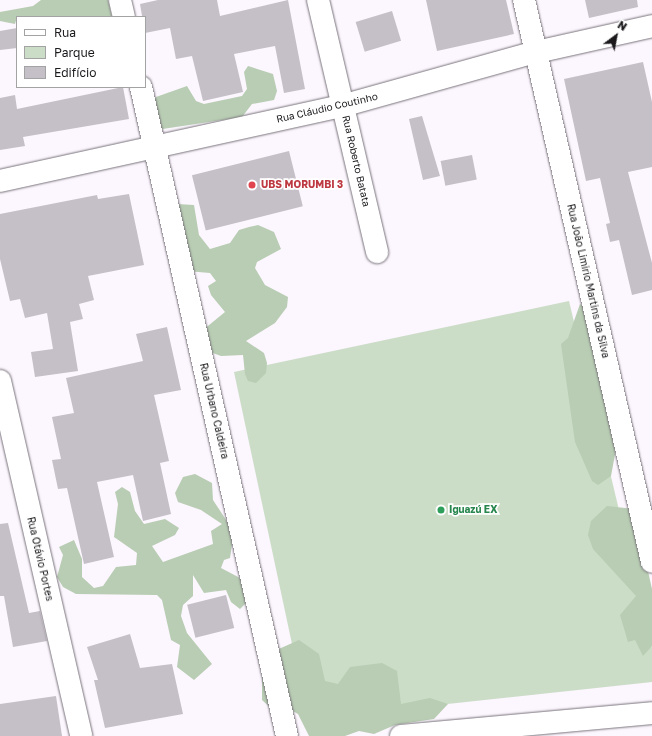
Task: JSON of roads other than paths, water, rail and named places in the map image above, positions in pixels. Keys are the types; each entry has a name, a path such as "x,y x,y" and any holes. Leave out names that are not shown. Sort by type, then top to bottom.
{"street":[{"path":"120,0 124,16"},
{"name":"Rua Roberto Batata","path":"318,0 377,252"},
{"name":"Rua João Limirio Martins da Silva","path":"524,0 652,562"},
{"name":"Rua Cláudio Coutinho","path":"0,181 342,106 536,52 652,26"},
{"name":"Rua Urbano Caldeira","path":"141,88 286,736"},
{"name":"Rua Otávio Portes","path":"0,381 81,736"},
{"path":"401,736 492,733 652,713"}],"place":[{"name":"UBS MORUMBI 3","path":"252,185"},
{"name":"Iguazú EX","path":"441,510"}]}
